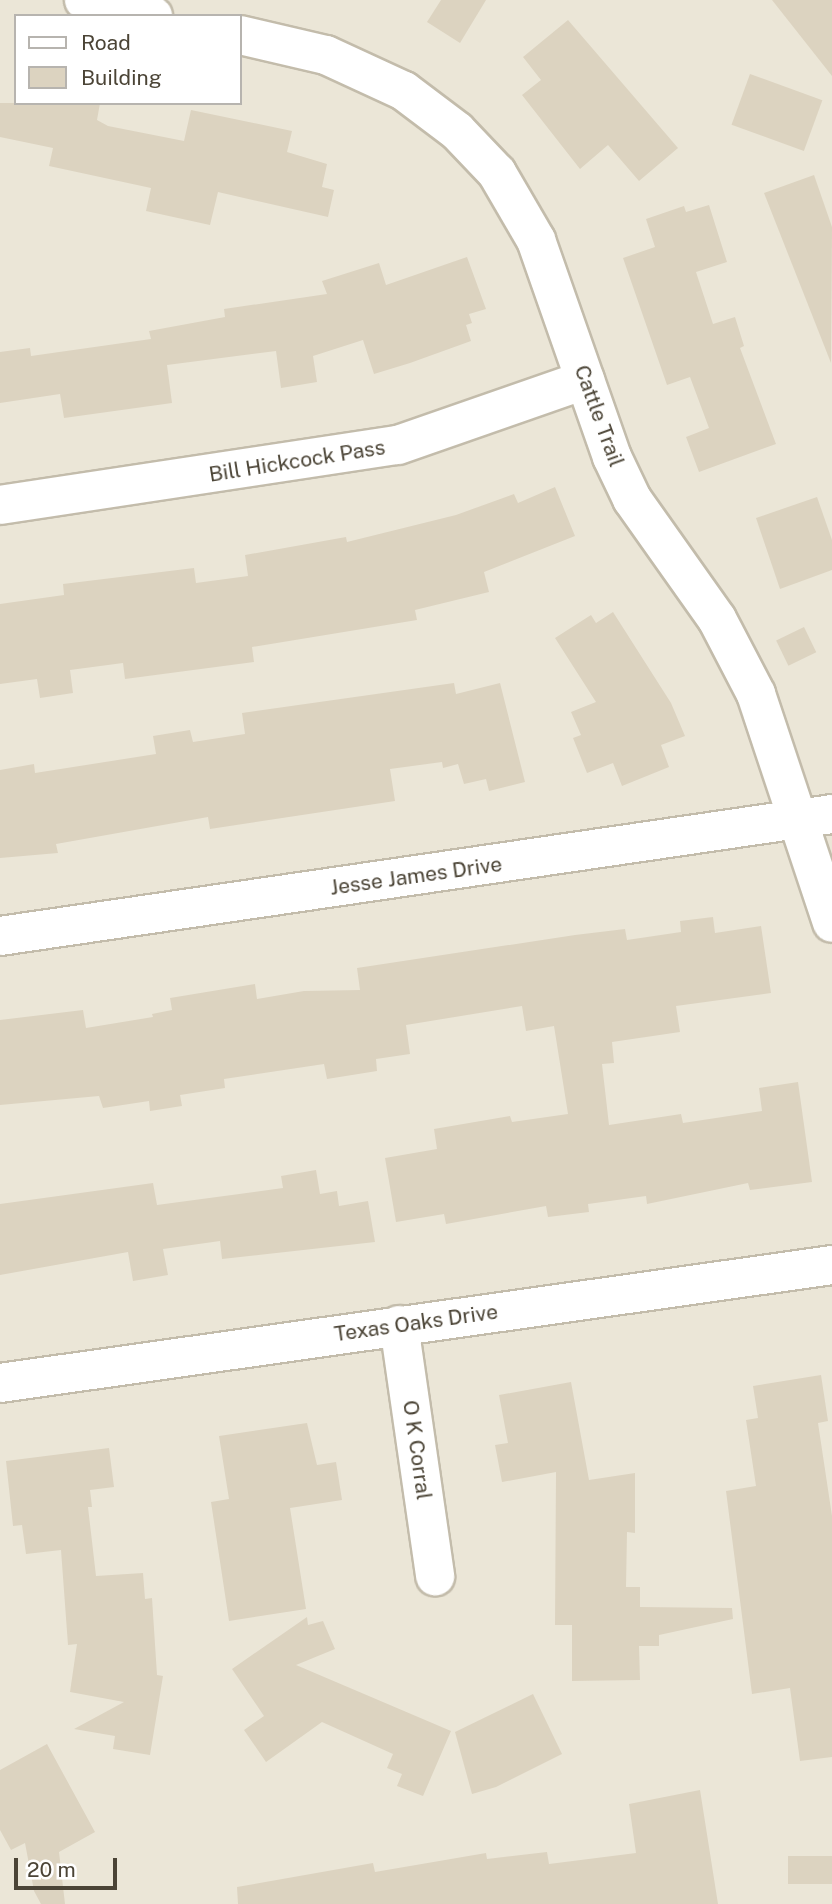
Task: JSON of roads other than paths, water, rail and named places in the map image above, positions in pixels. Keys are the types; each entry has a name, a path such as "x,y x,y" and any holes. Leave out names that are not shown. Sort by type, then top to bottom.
{"street":[{"path":"84,0 144,14"},
{"name":"Cattle Trail","path":"242,35 326,55 404,91 457,131 497,173 536,240 585,380 632,499 737,653 817,817 832,923"},
{"name":"Bill Hickcock Pass","path":"0,505 398,444 585,380"},
{"name":"Jesse James Drive","path":"0,936 817,817"},
{"name":"Texas Oaks Drive","path":"0,1383 832,1265"},
{"name":"O K Corral","path":"399,1325 435,1576"}]}
